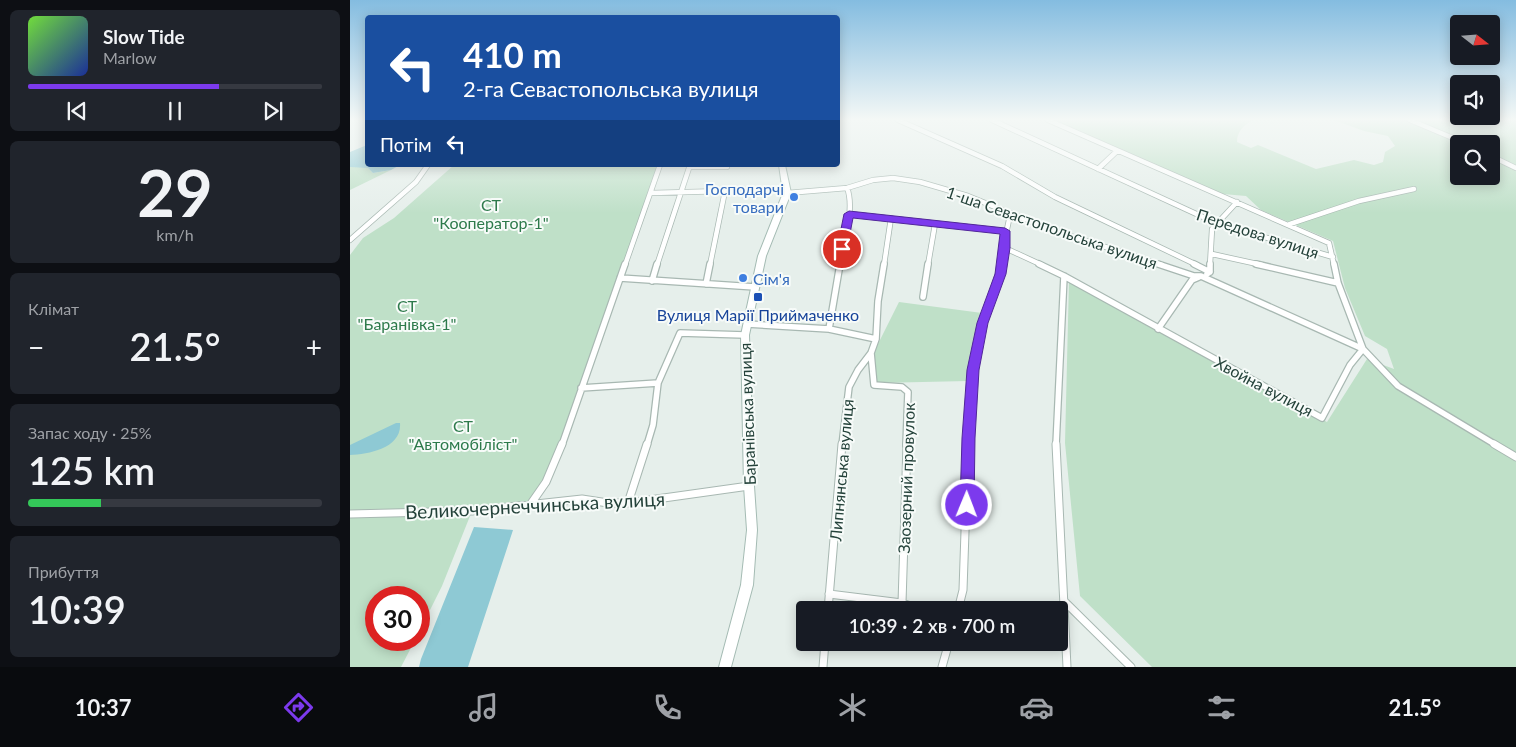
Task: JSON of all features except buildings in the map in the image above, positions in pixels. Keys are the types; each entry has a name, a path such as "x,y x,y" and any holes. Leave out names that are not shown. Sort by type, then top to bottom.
{"main road":[{"path":"782,167 787,193"},
{"name":"Баранівська вулиця","path":"725,667 747,585 752,530 745,335 762,256 787,193"}],"street":[{"path":"968,151 1002,166 1055,197 1210,272"},
{"name":"Передова вулиця","path":"1059,151 1216,223 1332,257"},
{"path":"1098,169 1117,151"},
{"path":"1117,151 1290,224 1329,243 1338,282 1363,349 1398,386 1516,457"},
{"path":"1500,160 1516,168"},
{"path":"350,240 416,182 427,167"},
{"path":"530,504 546,482 561,448 659,167"},
{"path":"652,281 690,167"},
{"name":"1-ша Севастопольська вулиця","path":"787,193 847,188 873,180 893,178 920,182 968,196 1052,230 1194,276 1201,276 1363,349"},
{"path":"829,329 849,214 850,195 847,188"},
{"path":"1290,224 1359,201 1414,189"},
{"path":"651,193 725,191 706,284"},
{"path":"1210,272 1212,229 1236,202"},
{"path":"960,601 963,590 972,376 983,323 1000,274 1005,248 1005,231 1011,213"},
{"path":"849,214 1005,231"},
{"name":"Липнянська вулиця","path":"829,601 845,410 850,387 858,370 871,352 876,339 878,301 891,218"},
{"path":"923,297 935,224"},
{"name":"Хвойна вулиця","path":"1005,248 1064,276 1322,418 1350,365 1363,349"},
{"path":"1212,254 1338,282"},
{"path":"1158,329 1192,280 1210,272"},
{"path":"1064,276 1056,441 1064,601"},
{"path":"620,278 755,287"},
{"path":"747,324 829,329 876,339"},
{"path":"628,503 653,424 658,383 680,333 745,335"},
{"name":"Заозерний провулок","path":"871,352 874,385 902,387 908,392 902,601"},
{"path":"581,388 658,383"},
{"name":"Великочернеччинська вулиця","path":"350,514 472,511 582,499 608,504 628,503 749,486"},
{"path":"830,594 886,601"},
{"path":"1068,605 1131,667"},
{"path":"823,667 824,651"},
{"path":"942,667 946,651"},
{"path":"1067,651 1068,667"}],"green space":[{"path":"1125,151 1273,151 1316,169 1354,160 1374,165 1383,162 1386,151 1450,151 1450,185 1500,185 1500,151 1516,151 1516,667 1152,667 1080,596 1065,443 1069,281 1153,329 1327,422 1367,359 1394,369 1387,349 1365,336 1345,288 1333,241 1261,210 1246,196 1223,194"},
{"path":"350,167 368,168 373,173 391,170 350,190"},
{"path":"452,167 659,167 561,448 530,505 472,511 442,586 430,610 430,586 365,586 365,651 409,651 401,667 350,667 350,255 363,238 394,218"},
{"path":"899,302 982,313 968,381 877,383 874,352"}],"water":[{"path":"365,151 365,167 396,167 391,170 373,173 368,168 350,167 350,152"},
{"path":"396,423 400,423 399,432 390,444 375,451 350,455 350,445"},
{"path":"474,527 513,530 468,667 419,667 424,651 430,651 430,637"}],"place":[{"name":"Господарчі товари","path":"794,197"},
{"name":"Сім'я","path":"743,278"},
{"name":"Вулиця Марії Приймаченко","path":"758,297"}],"route":[{"path":"842,249 849,214 1005,231 1005,248 1000,274 983,323 973,370 968,438 967,505"}],"park label":[{"name":"СТ \"Кооператор-1\"","path":"491,213"},
{"name":"СТ \"Баранівка-1\"","path":"407,314"},
{"name":"СТ \"Автомобіліст\"","path":"463,434"}]}
